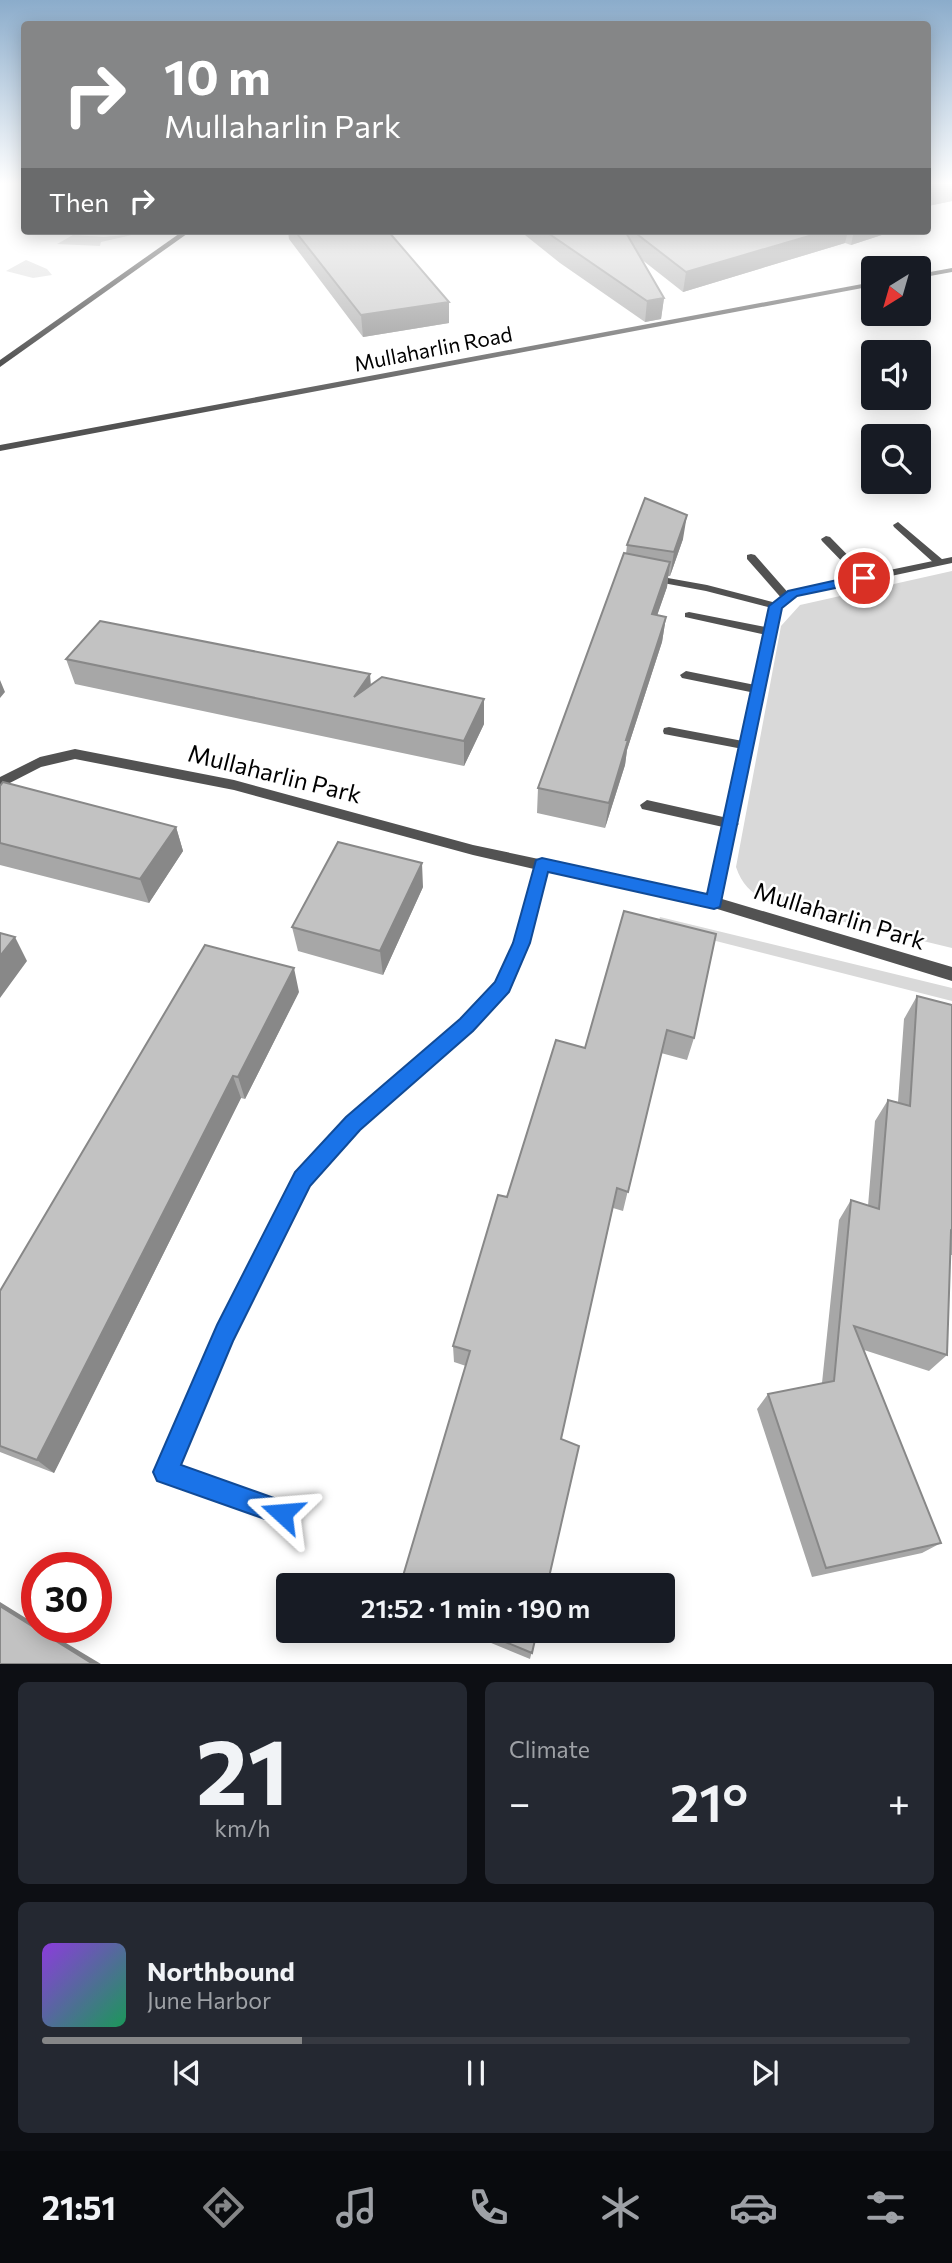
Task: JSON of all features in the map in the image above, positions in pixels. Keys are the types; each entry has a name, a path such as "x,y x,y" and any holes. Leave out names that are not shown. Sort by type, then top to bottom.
{"main road":[{"path":"0,364 146,261"}],"street":[{"path":"931,274 952,270"},
{"name":"Mullaharlin Road","path":"0,448 861,286"},
{"path":"898,524 939,562"},
{"path":"826,539 864,578"},
{"path":"751,557 787,598"},
{"path":"640,577 707,587 776,606 793,593 952,560"},
{"name":"Mullaharlin Park","path":"714,902 776,606"},
{"path":"689,615 771,632"},
{"path":"686,675 760,690"},
{"path":"669,731 748,746"},
{"name":"Mullaharlin Park","path":"0,783 52,756 75,754 234,785 473,850 714,902 952,974"},
{"path":"647,806 732,824"},
{"path":"282,1513 166,1472 225,1333 303,1179 353,1123 467,1025 502,987 522,943 542,865"}],"shaded area":[{"path":"28,261 47,269 52,275 33,278 6,271"},
{"path":"952,571 952,948 778,906 757,895 747,887 736,867 781,626 800,605"},
{"path":"660,917 952,988 952,1001 657,926"}],"building":[{"path":"318,261 413,261 449,302 361,315"},
{"path":"588,261 642,261 664,298 647,301"},
{"path":"671,261 725,261 686,272"},
{"path":"645,498 687,515 674,552 627,545"},
{"path":"624,553 670,562 652,614 666,617 626,740 609,803 538,788"},
{"path":"100,621 370,674 354,697 382,677 484,699 464,741 66,659"},
{"path":"3,782 176,827 140,879 0,843 0,786"},
{"path":"338,842 422,863 380,951 292,927"},
{"path":"624,911 716,934 694,1038 667,1030 628,1192 617,1188 561,1439 579,1446 550,1573 404,1573 470,1351 453,1346 498,1195 507,1197 556,1040 585,1048"},
{"path":"0,933 15,937 0,956"},
{"path":"205,945 294,968 238,1077 233,1076 37,1460 0,1446 0,1291"},
{"path":"917,996 952,1005 952,1232 947,1355 854,1326 941,1543 826,1568 768,1394 834,1381 851,1200 879,1209 888,1100 910,1106"},
{"path":"0,1606 21,1619 21,1643 59,1643 93,1664 0,1664"},
{"path":"508,1643 534,1643 532,1653"}],"route":[{"path":"282,1513 166,1472 225,1333 303,1179 353,1123 467,1025 502,987 522,943 542,865 714,902 776,606 793,593 864,578"}]}
